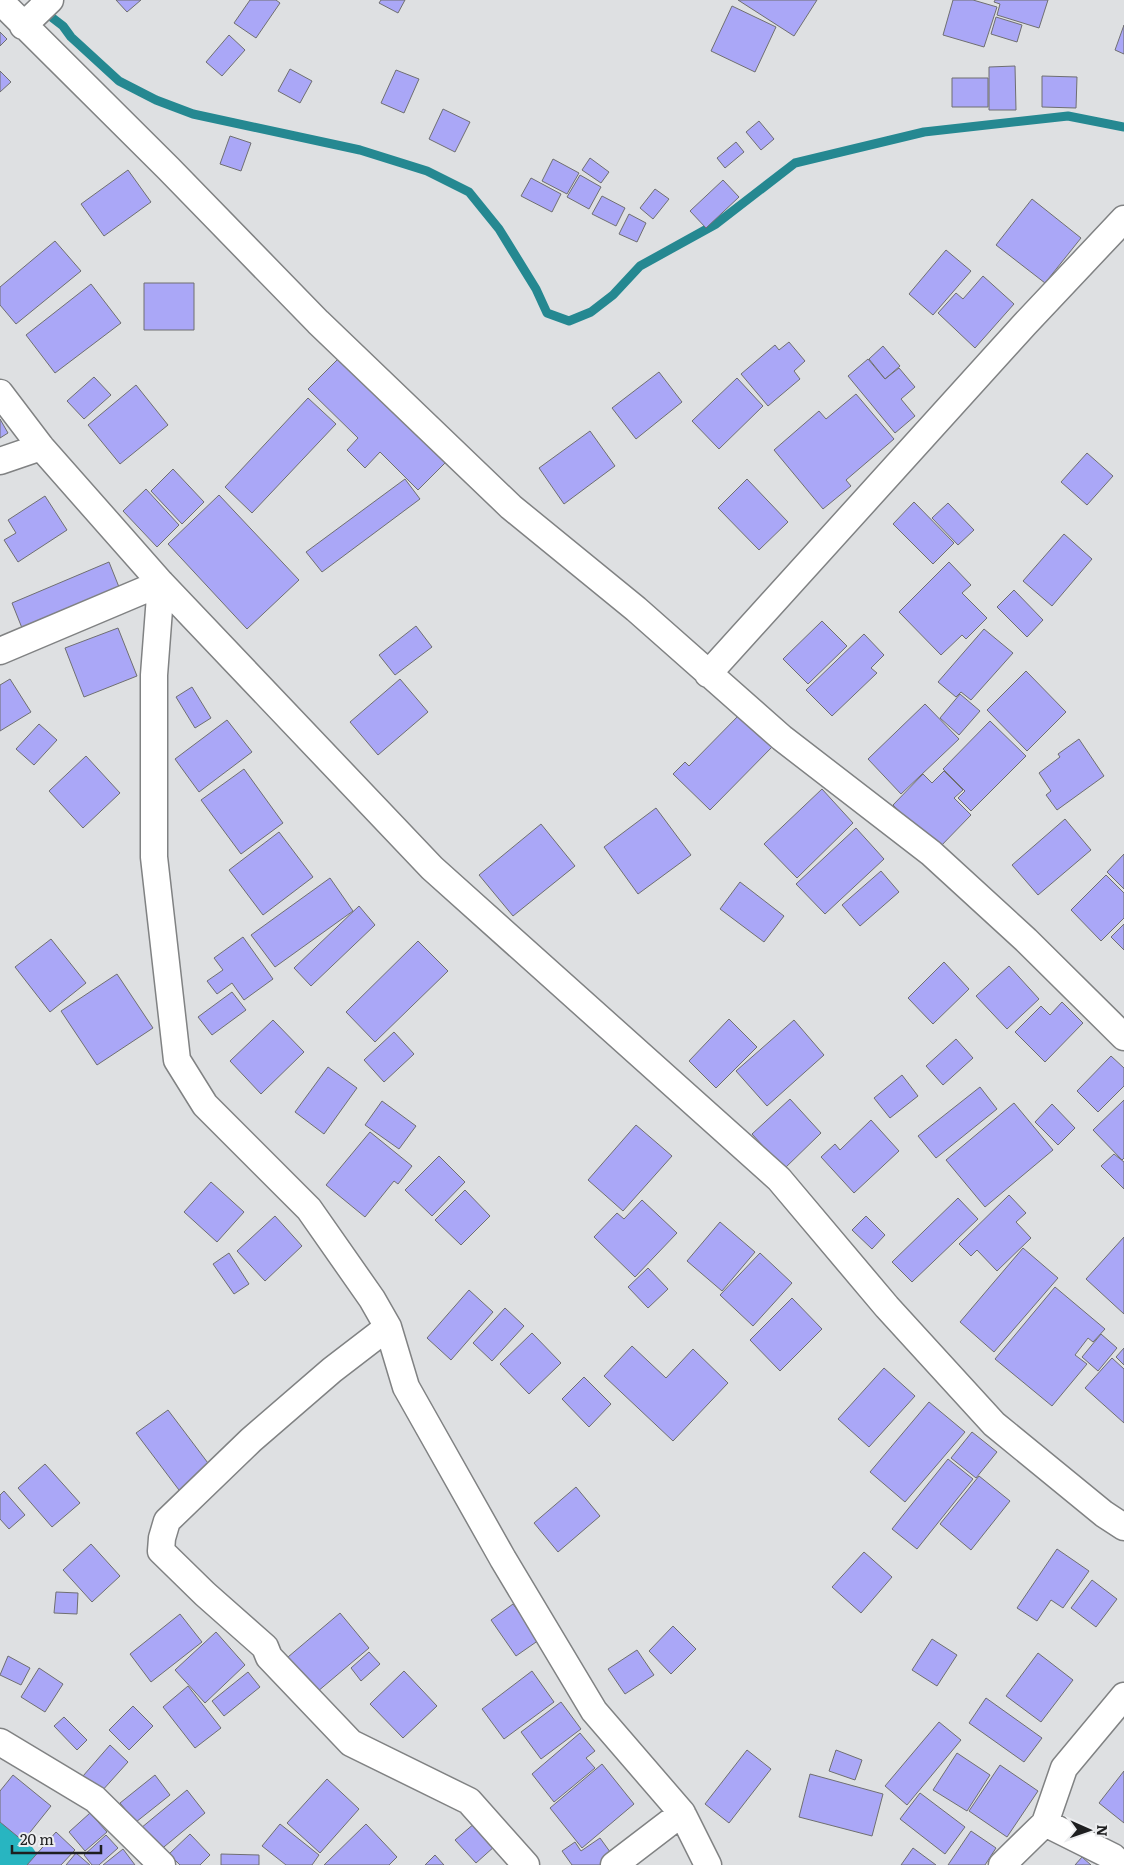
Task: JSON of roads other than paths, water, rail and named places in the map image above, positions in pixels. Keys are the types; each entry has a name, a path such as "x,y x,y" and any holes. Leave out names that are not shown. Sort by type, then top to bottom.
{"street":[{"path":"0,0 23,26 168,168 318,322 511,507 636,609 782,738 930,853 1026,940 1124,1037"},
{"path":"23,26 50,0"},
{"path":"708,674 1032,317 1124,219"},
{"path":"0,393 41,447 161,583 432,868 779,1179 887,1307 994,1424 1104,1514 1124,1527"},
{"path":"0,461 41,447"},
{"path":"0,651 161,583"},
{"path":"161,583 154,675 154,857 177,1060 205,1105 309,1209 372,1300 388,1327 406,1387 503,1559 594,1711 682,1813 708,1865"},
{"path":"388,1327 332,1370 251,1440 167,1520 161,1551 205,1594 265,1647 269,1657 351,1743 470,1801 526,1865"},
{"path":"1002,1865 1045,1822 1064,1768 1124,1696"},
{"path":"0,1742 95,1799 162,1865"},
{"path":"614,1865 682,1813"},
{"path":"1045,1822 1113,1857 1121,1865"}],"waterway":[{"path":"50,16 63,26 71,37 119,81 156,100 193,114 360,150 427,171 469,192 499,229 536,289 547,313 569,321 591,312 613,295 640,266 716,224 795,163 924,132 1068,116 1124,127"},
{"path":"0,1850 12,1865"}]}
